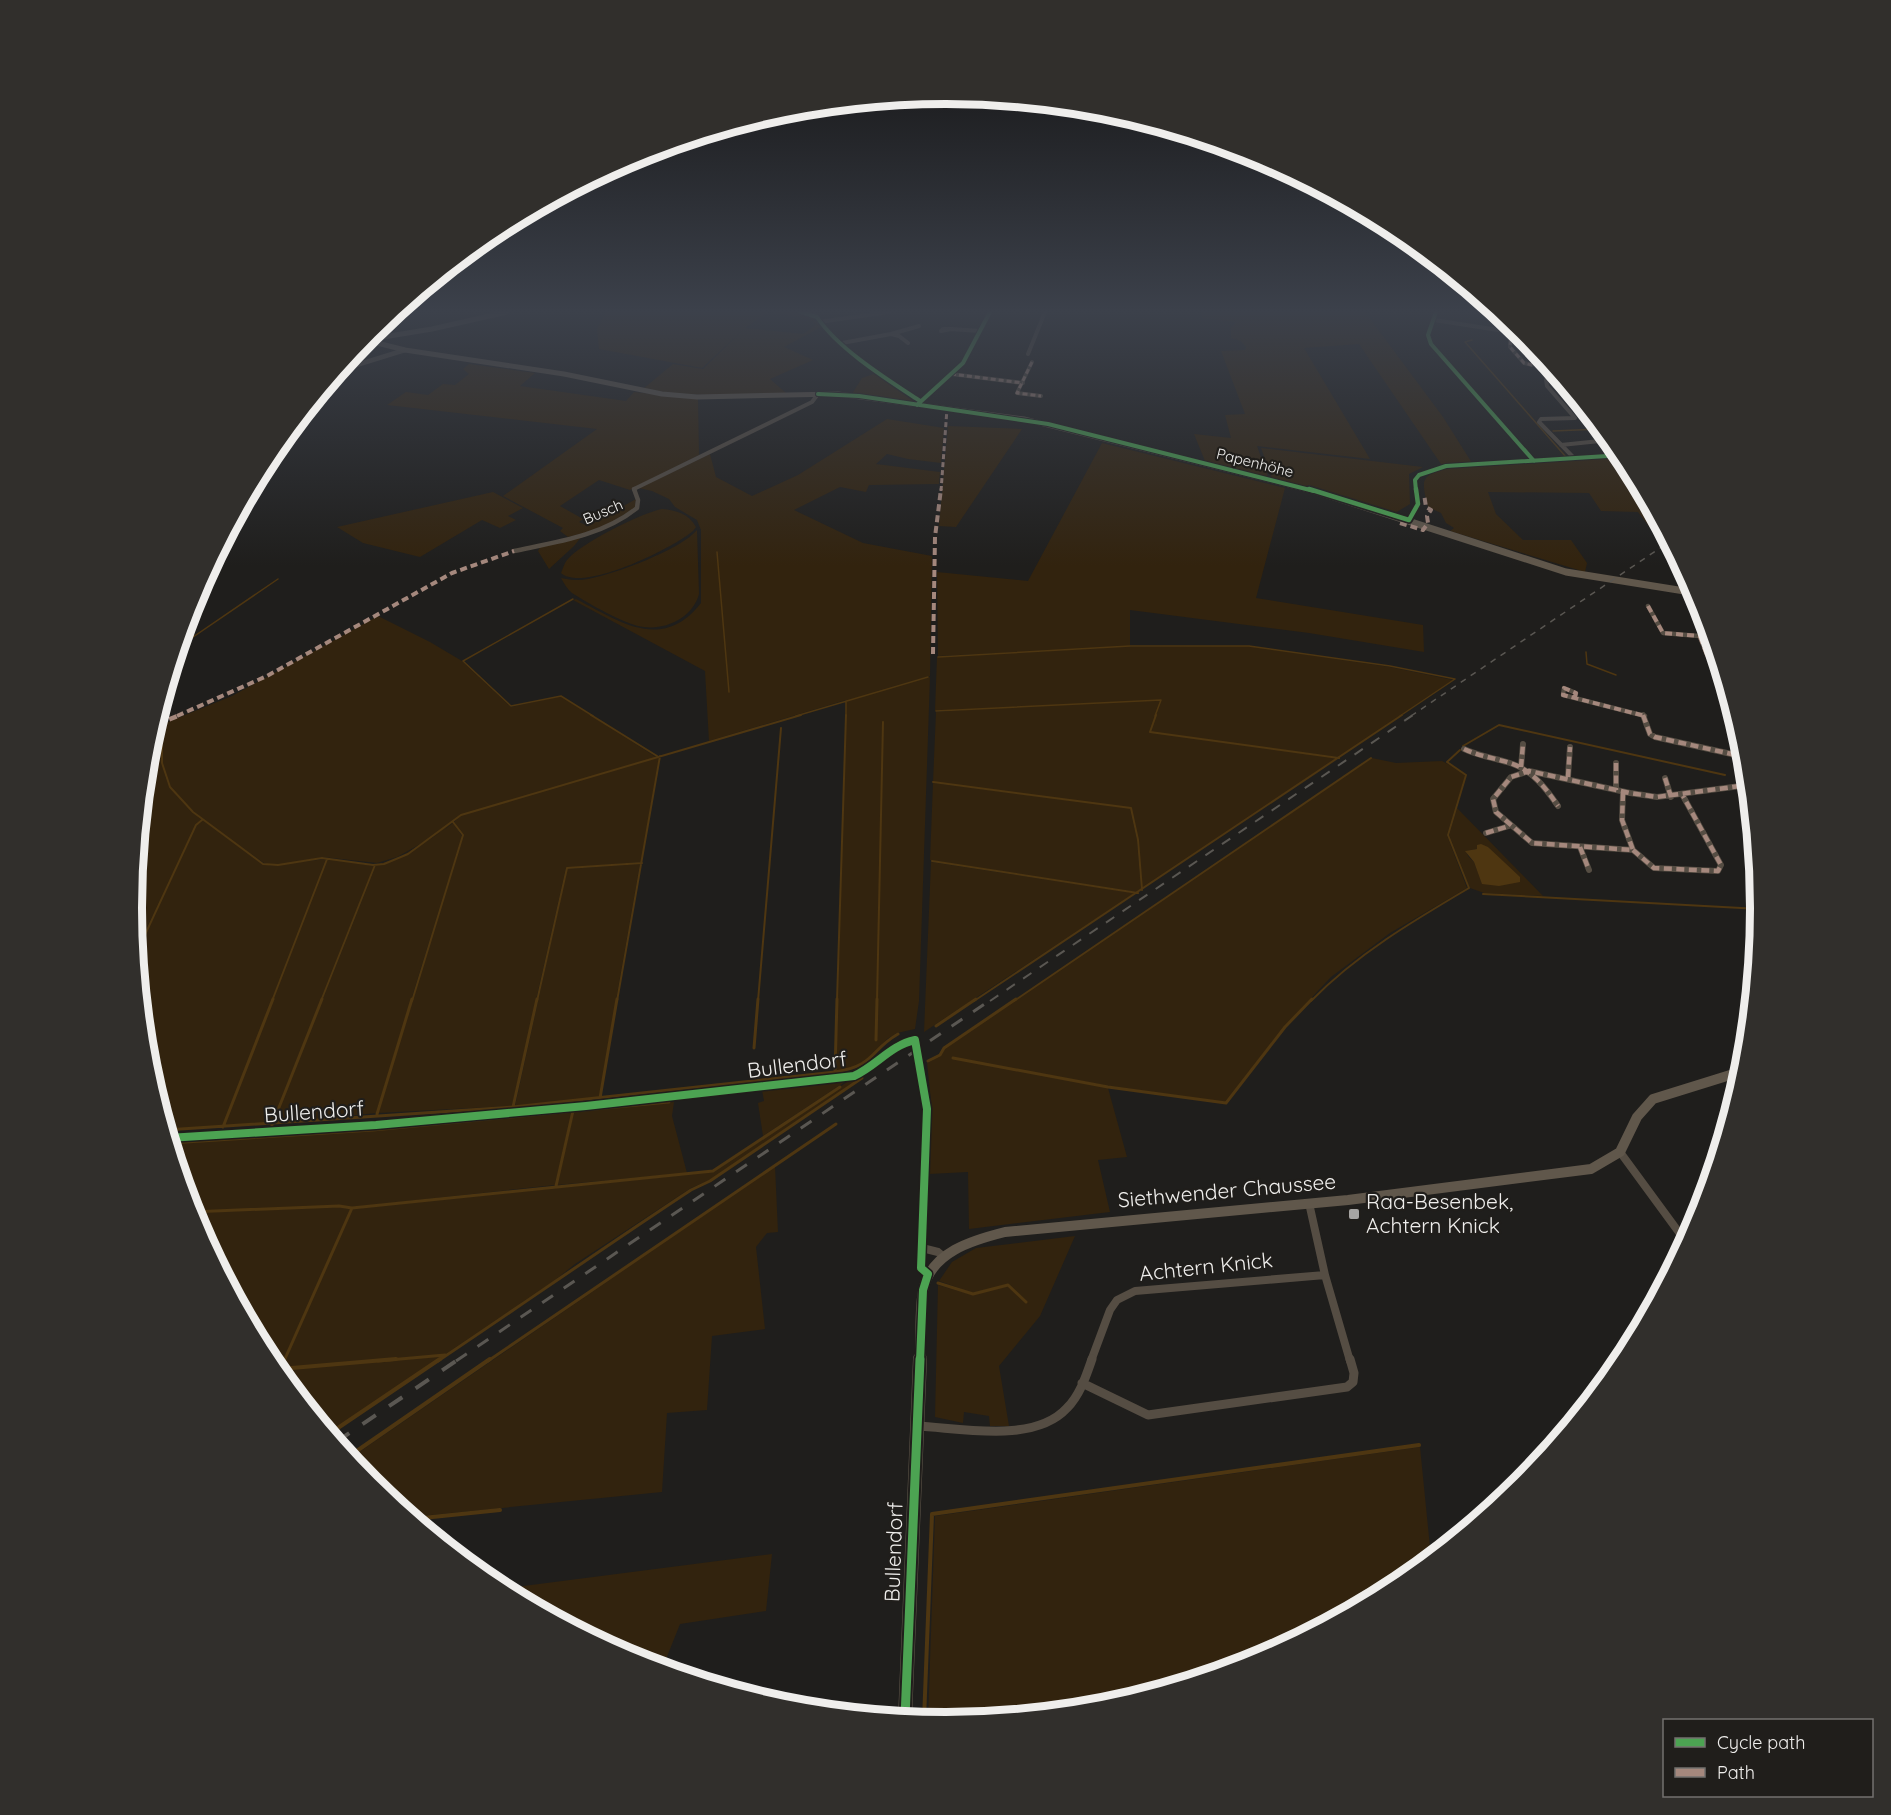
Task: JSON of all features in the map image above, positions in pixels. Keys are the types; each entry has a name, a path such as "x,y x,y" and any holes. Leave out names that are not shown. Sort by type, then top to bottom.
{"main road":[{"name":"Papenhöhe","path":"693,397 709,397"},
{"name":"Papenhöhe","path":"865,397 1047,424 1301,487 1573,574 1684,591"},
{"path":"1620,1152 1637,1117 1653,1099 1732,1075"},
{"name":"Siethwender Chaussee","path":"936,1265 960,1245 1005,1232 1309,1203 1591,1169 1620,1152"},
{"name":"Bullendorf","path":"905,1710 923,1290 936,1265"}],"street":[{"name":"Busch","path":"514,551 590,532 629,516 638,508 634,489 812,402 816,397"},
{"path":"909,397 918,403 925,397"},
{"path":"1477,397 1534,461"},
{"path":"1556,397 1575,418 1539,420 1574,458"},
{"path":"1561,445 1600,441"},
{"path":"1409,520 1418,504 1414,480 1419,475 1446,466 1610,456"},
{"path":"1648,606 1663,633"},
{"path":"1655,632 1700,637 1710,658"},
{"path":"1575,697 1645,715 1650,734 1655,737 1735,755"},
{"path":"1523,744 1524,769 1549,792 1558,806"},
{"path":"1568,777 1570,747"},
{"path":"1464,749 1487,759 1568,777 1623,793 1683,796 1726,785 1740,785"},
{"path":"1616,764 1616,790"},
{"path":"1524,769 1500,785 1493,799 1496,812 1532,843 1633,850"},
{"path":"1665,778 1671,796"},
{"path":"1623,793 1622,820 1633,850 1654,868 1718,871 1721,865 1683,796"},
{"path":"1486,833 1509,825"},
{"path":"1580,847 1589,870"},
{"name":"Bullendorf","path":"175,1137 434,1120 586,1106 854,1076 867,1071 902,1041 915,1040 927,1109 921,1268 936,1265"},
{"path":"1620,1152 1680,1234"},
{"path":"1082,1383 1148,1415 1347,1387 1353,1382 1354,1373 1325,1275 1309,1203"},
{"path":"922,1248 938,1251 936,1265"},
{"name":"Achtern Knick","path":"916,1426 1012,1432 1042,1426 1055,1419 1068,1408 1082,1383 1110,1310 1125,1295 1135,1291 1325,1275"}],"shaded area":[{"path":"399,397 596,397 626,401 630,397 698,399 699,455 630,490 599,480 560,506 583,519 579,522 588,526 636,499 635,508 603,528 568,537 560,531 563,528 503,496 597,429 387,405"},
{"path":"871,397 907,397 916,403"},
{"path":"1238,397 1333,397 1370,459 1257,446 1268,477 1205,461 1194,434 1231,438 1225,415 1245,414"},
{"path":"1395,397 1428,397 1472,463 1441,464"},
{"path":"887,419 944,428 941,463 887,454 876,464 940,472 939,484 869,485 866,492 840,487 794,510 863,543 932,556 930,676 874,692 930,677 919,1001 915,1029 897,1033 887,1039 876,1054 855,1068 836,1071 846,700 709,741 705,671 573,600 576,599 608,616 640,628 656,630 671,627 686,618 701,603 701,530 697,520 675,507 669,499 639,488 710,454 716,477 752,496 798,475"},
{"path":"948,426 1022,429 956,527 939,526"},
{"path":"1102,443 1285,488 1256,598 1423,625 1424,652 1309,633 1130,610 1130,647 1248,646 1390,667 1453,680 1339,757 1198,739 1337,758 1142,889 1138,840 1130,808 1137,840 1141,889 1137,892 930,860 933,783 1075,801 933,782 936,712 978,709 935,711 937,657 1104,648 938,656 937,572 1028,581"},
{"path":"1261,448 1423,467 1409,474 1410,504 1395,513 1272,478"},
{"path":"1612,458 1662,543 1638,512 1601,511 1589,493 1488,492 1496,514 1523,540 1571,540 1587,563 1585,572 1450,531 1454,528 1446,523 1441,513 1428,507 1424,484 1428,476 1450,468"},
{"path":"493,492 523,508 508,516 516,520 500,528 482,520 420,557 363,543 337,527"},
{"path":"662,509 682,514 696,527 667,548 628,566 588,577 572,578 561,573 567,560 585,545 626,522"},
{"path":"697,530 699,594 691,609 670,624 644,627 627,622 572,593 561,578 585,580 630,567 677,545"},
{"path":"582,536 549,569 538,551 541,546"},
{"path":"378,616 462,661 511,707 561,696 659,757 641,862 566,868 512,1106 378,1113 463,835 454,822 461,815 443,831 453,823 462,836 376,1113 273,1124 376,865 398,858 440,833 397,857 377,863 323,857 292,863 326,859 223,1126 173,1129 157,1064 148,1012 143,941 197,825 203,820 262,864 275,866 264,863 193,811 171,787 165,775 162,750 163,724 232,696"},
{"path":"161,735 166,779 178,797 202,820 196,825 143,937 143,855 148,803"},
{"path":"1372,758 1396,763 1442,761 1463,772 1465,776 1447,835 1467,888 1390,933 1331,977 1284,1027 1225,1102 1109,1086 967,1060 1108,1088 1127,1157 1098,1160 1110,1212 969,1229 968,1172 929,1174 932,1110 927,1063 940,1056 944,1048"},
{"path":"1457,808 1543,896 1484,893 1470,888 1449,835","holes":["1488,847 1500,861 1483,884 1474,862 1466,851"]},
{"path":"1477,845 1488,847 1520,877 1520,882 1499,886 1482,884 1474,862 1465,851 1477,849"},
{"path":"327,859 374,866 271,1124 224,1126"},
{"path":"931,862 1135,893 924,1032"},
{"path":"640,864 599,1097 515,1106 567,869"},
{"path":"866,1074 710,1180 691,1188 575,1264 554,1281 446,1354 287,1368 284,1363 352,1209 714,1172 850,1080"},
{"path":"842,1080 845,1082 763,1136 758,1103 764,1101 762,1090"},
{"path":"674,1102 672,1116 687,1173 557,1185 574,1112"},
{"path":"572,1112 555,1185 353,1207 202,1212 177,1144 373,1130"},
{"path":"775,1166 778,1232 767,1233 756,1247 765,1329 712,1336 707,1410 667,1413 662,1492 420,1516 356,1454"},
{"path":"338,1207 351,1209 283,1362 249,1310 224,1263 202,1213"},
{"path":"1075,1236 1040,1316 999,1366 1009,1426 990,1426 989,1416 964,1412 963,1423 935,1417 938,1285 973,1295 1008,1286 1029,1304 1008,1284 973,1293 939,1281 952,1262 976,1248"},
{"path":"444,1356 335,1430 288,1369"},
{"path":"1420,1447 1430,1548 1348,1604 1301,1629 1204,1669 1154,1684 1050,1705 998,1710 928,1711 935,1516"},
{"path":"772,1554 766,1611 680,1624 665,1661 590,1629 516,1587"}],"waterway":[{"path":"1513,397 1566,457"},
{"path":"1553,431 1591,429"},
{"path":"717,552 729,692"},
{"path":"187,641 278,579"},
{"path":"573,599 463,661 511,706 561,696 593,716"},
{"path":"938,657 1130,646 1249,646 1390,666 1455,679 1400,716"},
{"path":"1586,652 1587,664 1616,675"},
{"path":"846,701 928,677"},
{"path":"936,711 1161,700 1155,716"},
{"path":"796,716 846,701"},
{"path":"846,701 846,715"},
{"path":"591,715 657,756"},
{"path":"660,756 801,715"},
{"path":"837,1001 846,715"},
{"path":"1156,715 1150,732 1338,758"},
{"path":"1338,758 1402,715"},
{"path":"877,1001 883,722"},
{"path":"1463,746 1499,725 1725,775"},
{"path":"758,1001 781,728"},
{"path":"162,729 162,763 170,787 193,812 263,864 278,865 322,858 373,865 384,864 408,854 461,815 660,756"},
{"path":"1311,1001 1366,953 1469,888 1448,835 1466,775 1447,762 1460,750"},
{"path":"641,863 660,756"},
{"path":"1142,889 1338,758"},
{"path":"1014,1001 1371,758"},
{"path":"933,782 1131,808 1138,840 1142,889"},
{"path":"143,940 196,825 202,820"},
{"path":"412,1001 463,835 453,822"},
{"path":"272,1001 327,859"},
{"path":"932,861 1136,893"},
{"path":"537,1001 567,868 641,863"},
{"path":"617,1001 641,863"},
{"path":"321,1001 375,865"},
{"path":"1136,893 1142,889"},
{"path":"974,1001 1136,893"},
{"path":"1483,894 1750,908"},
{"path":"223,1126 273,999"},
{"path":"273,1123 322,999"},
{"path":"377,1114 412,999"},
{"path":"513,1107 537,999"},
{"path":"600,1098 617,999"},
{"path":"754,1048 758,999"},
{"path":"835,1072 837,999"},
{"path":"876,1040 877,999"},
{"path":"936,1026 976,999"},
{"path":"928,1061 940,1055 944,1048 1016,999"},
{"path":"953,1058 1108,1087 1226,1103 1285,1027 1312,999"},
{"path":"835,1072 865,1062 898,1034"},
{"path":"600,1098 835,1072"},
{"path":"438,1361 659,1211 691,1190 710,1181 862,1078"},
{"path":"352,1208 713,1171 840,1087"},
{"path":"513,1107 600,1098"},
{"path":"573,1111 669,1102"},
{"path":"273,1123 513,1107"},
{"path":"177,1143 373,1130 573,1111"},
{"path":"556,1186 573,1111"},
{"path":"223,1126 273,1123"},
{"path":"488,1361 836,1124"},
{"path":"173,1130 223,1126"},
{"path":"202,1212 339,1206 352,1208"},
{"path":"284,1361 352,1208"},
{"path":"938,1283 973,1294 1008,1285 1026,1302"},
{"path":"378,1361 445,1355"},
{"path":"287,1368 396,1359"},
{"path":"335,1430 440,1359"},
{"path":"355,1452 490,1359"},
{"path":"924,1711 932,1514 1419,1445"},
{"path":"422,1518 500,1510"}],"railway":[{"path":"1411,716 1664,546"},
{"path":"990,1001 1413,715"},
{"path":"456,1361 992,999"},
{"path":"341,1438 459,1359"}],"marked path":[{"path":"933,654 935,537 945,461 947,409"},
{"path":"1400,523 1423,530 1428,523 1427,516 1431,510 1426,507 1424,494"},
{"path":"164,721 267,676 452,573 514,551"},
{"path":"1648,606 1663,633 1702,636"},
{"path":"1700,637 1707,655"},
{"path":"1575,697 1576,693 1564,688 1563,695 1645,715 1650,734 1655,737 1735,755"},
{"path":"1521,767 1523,744"},
{"path":"1568,777 1570,747"},
{"path":"1464,749 1528,771 1558,806"},
{"path":"1616,763 1616,790"},
{"path":"1623,793 1622,820 1633,850 1532,843 1496,812 1493,799 1511,777 1529,771 1643,796 1657,797 1680,796 1740,786"},
{"path":"1665,778 1671,797"},
{"path":"1633,850 1654,868 1718,871 1721,865 1683,796"},
{"path":"1486,833 1509,826"},
{"path":"1580,847 1589,870"}],"cycle path":[{"path":"864,397 1048,424 1301,487 1409,520 1418,504 1415,480 1419,475 1446,466 1610,456"},
{"path":"913,397 920,401"},
{"path":"917,405 926,397"},
{"path":"1477,397 1534,461"},
{"path":"175,1138 376,1125 586,1106 854,1076 872,1067 898,1045 915,1040 927,1109 921,1268 928,1274 923,1290 922,1309 905,1710"}],"place":[{"name":"Raa-Besenbek, Achtern Knick","path":"1354,1214"}]}
